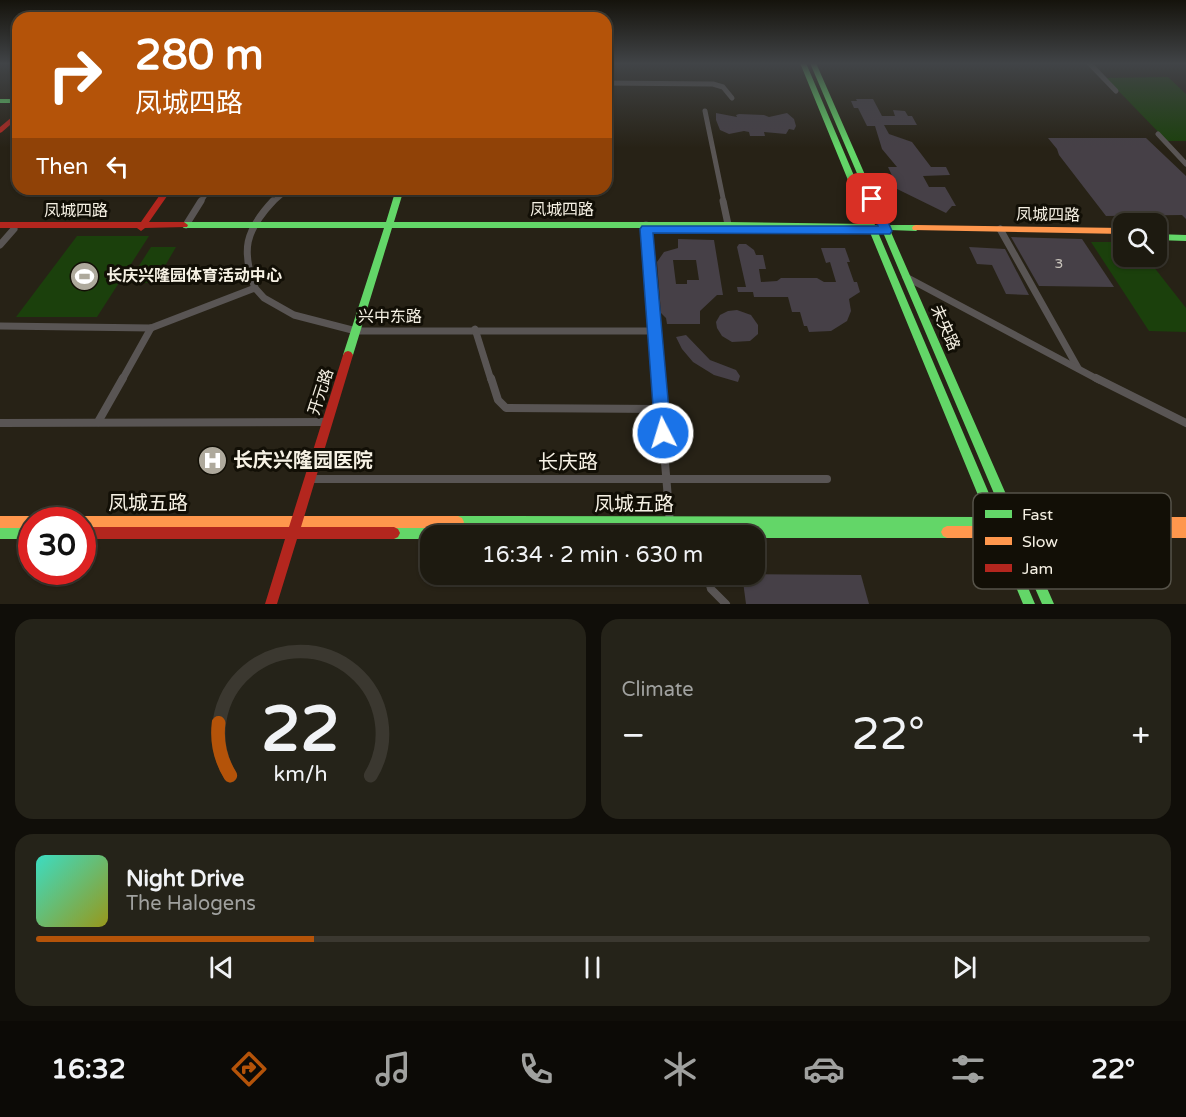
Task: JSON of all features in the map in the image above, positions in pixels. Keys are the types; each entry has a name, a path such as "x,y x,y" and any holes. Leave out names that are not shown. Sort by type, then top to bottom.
{"main road":[{"name":"未央路","path":"814,91 983,493"},
{"name":"未央路","path":"825,91 1000,493"},
{"path":"0,124 12,113"},
{"path":"0,131 12,120"},
{"path":"141,228 164,195"},
{"name":"开元路","path":"271,604 398,195"},
{"name":"凤城四路","path":"0,227 141,228 186,225 255,227"},
{"name":"凤城四路","path":"0,227 14,229 885,228 1113,236"},
{"name":"凤城四路","path":"1001,231 1113,231"},
{"path":"1167,232 1186,233"},
{"path":"1167,237 1186,238"},
{"path":"0,522 18,522"},
{"name":"凤城五路","path":"96,522 670,523 973,528"},
{"name":"凤城五路","path":"1171,523 1186,523"},
{"name":"凤城五路","path":"765,533 973,528"},
{"name":"凤城五路","path":"1171,532 1186,532"},
{"path":"0,533 18,533"},
{"name":"凤城五路","path":"96,533 420,534"},
{"name":"未央路","path":"1023,589 1029,604"},
{"name":"未央路","path":"1041,589 1048,604"}],"street":[{"path":"726,91 732,98"},
{"path":"705,111 728,227"},
{"path":"1158,134 1186,164"},
{"path":"186,225 205,195"},
{"path":"0,326 151,328 255,288 246,262 248,244 264,212 282,195"},
{"path":"646,227 670,523"},
{"path":"0,245 14,229"},
{"path":"1001,231 1079,370"},
{"path":"906,277 1079,370 1186,423"},
{"name":"兴中东路","path":"255,288 264,298 294,315 356,331 475,329 656,331"},
{"path":"98,422 151,328"},
{"path":"475,329 498,400 506,408 661,409"},
{"path":"0,423 327,422"},
{"name":"长庆路","path":"310,479 827,479"},
{"path":"710,585 726,604"}],"green space":[{"path":"1119,91 1183,91 1186,94 1186,141 1167,141"},
{"name":"长庆兴隆园体育活动中心","path":"77,236 149,236 97,317 16,317"},
{"path":"1091,242 1113,242 1113,267 1154,267 1186,308 1186,332 1149,331"},
{"path":"151,247 176,247 155,283 128,283"}],"building":[{"path":"856,99 873,99 882,116 895,116 893,110 905,111 908,116 912,116 917,125 884,125 889,134 912,142 931,167 946,167 950,175 923,176 929,187 945,187 956,206 952,206 946,213 893,187 896,184 888,167 897,167 882,149 875,126 867,126 858,108 854,108 851,101 857,101"},
{"path":"716,113 737,117 736,115 739,114 769,117 787,113 794,119 796,126 794,130 789,129 786,134 764,132 765,136 750,136 749,132 744,131 729,134 720,130"},
{"path":"1048,138 1146,138 1186,176 1186,219 1182,215 1167,215 1167,213 1113,213 1113,216 1106,216 1059,155"},
{"path":"1011,237 1082,239 1114,287 1039,286"},
{"path":"678,239 714,240 723,295 717,295 700,311 700,324 667,324 666,318 661,313 657,262 664,252 678,248","holes":["673,260 696,260 699,280 687,280 687,284 676,284"]},
{"path":"739,244 746,244 754,250 756,255 763,255 766,269 759,269 761,282 777,281 781,278 817,278 824,282 836,282 830,262 826,263 821,248 845,248 850,262 847,262 860,292 849,299 851,311 847,321 831,331 809,332 807,326 804,326 800,312 792,312 788,297 754,297 753,292 738,292 737,287 746,287 737,247"},
{"path":"969,247 1005,249 1029,295 1006,294 992,265 977,264"},
{"path":"737,310 751,315 758,325 758,334 750,341 732,342 722,336 717,328 716,322 720,315"},
{"path":"686,335 710,360 736,370 740,376 738,382 714,375 693,362 676,337"},
{"path":"765,574 861,575 869,604 746,604 743,585 765,585"}],"traffic: fast":[{"path":"815,91 983,493"},
{"path":"825,91 1000,493"},
{"path":"0,101 12,101"},
{"path":"348,355 398,195"},
{"path":"184,225 728,225 916,228"},
{"path":"1167,237 1186,238"},
{"path":"458,522 973,523"},
{"path":"394,533 947,532"},
{"path":"0,533 18,533"},
{"path":"1023,589 1029,604"},
{"path":"1041,589 1048,604"}],"traffic: slow":[{"path":"916,228 1113,231"},
{"path":"0,522 18,522"},
{"path":"96,522 458,522"},
{"path":"1171,523 1186,523"},
{"path":"947,532 973,532"},
{"path":"1171,532 1186,532"}],"traffic: jam":[{"path":"0,131 12,120"},
{"path":"141,228 164,195"},
{"path":"0,225 184,225"},
{"path":"271,604 348,355"},
{"path":"96,533 394,533"}],"place":[{"name":"长庆兴隆园体育活动中心","path":"85,276"},
{"name":"长庆兴隆园医院","path":"212,461"}],"route":[{"path":"663,433 647,229 886,231 872,199"}]}
